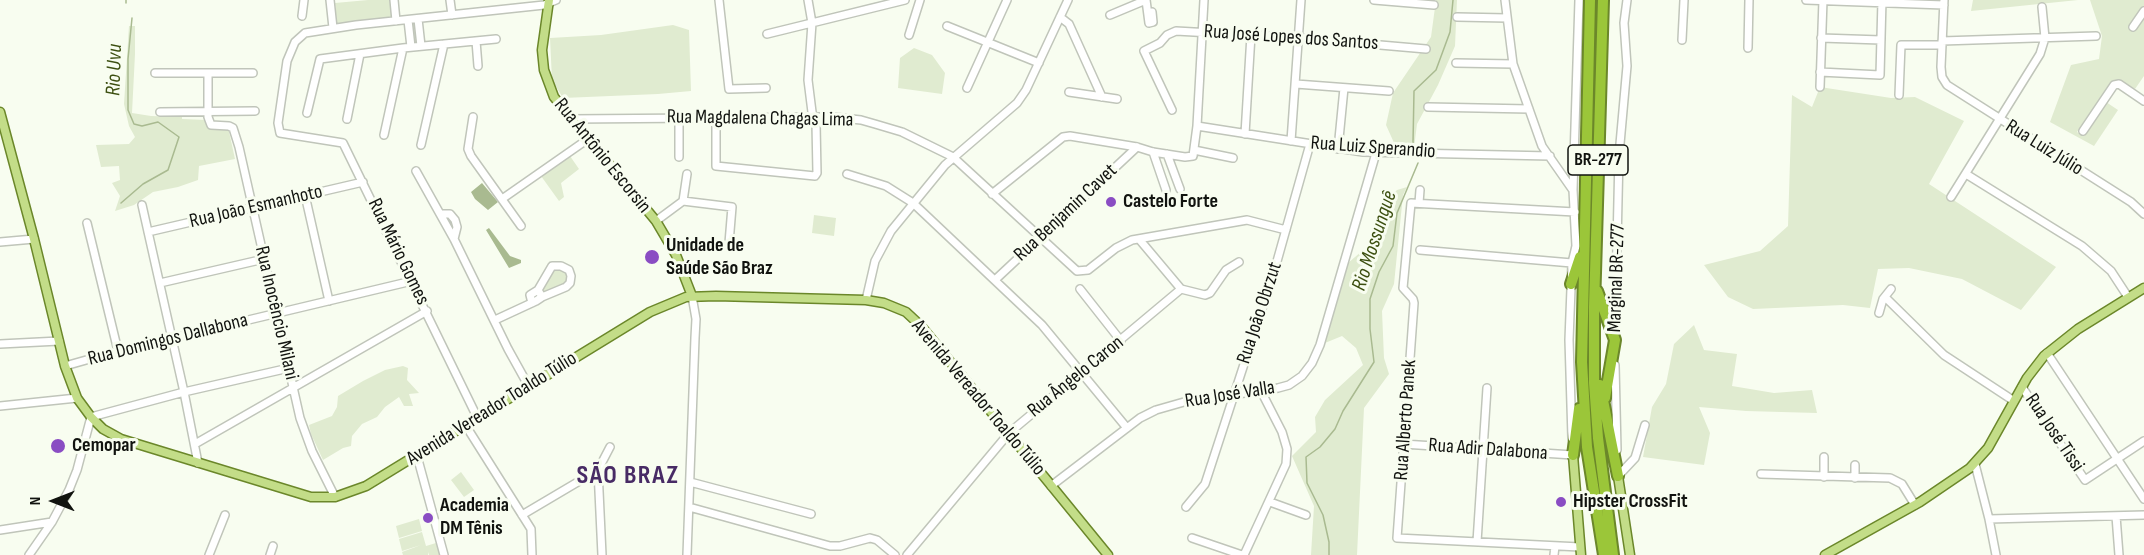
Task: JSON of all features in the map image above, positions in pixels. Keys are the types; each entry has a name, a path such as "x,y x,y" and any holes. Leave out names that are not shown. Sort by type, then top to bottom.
{"highway":[{"name":"BR-277","path":"1590,0 1583,248 1582,388 1587,447 1604,555"},
{"name":"BR-277","path":"1602,0 1594,284 1596,414 1613,555"},
{"path":"1602,14 1610,0"},
{"path":"1571,284 1583,248"},
{"path":"1594,284 1615,340 1604,407"},
{"path":"1594,307 1599,372 1618,476"},
{"path":"1573,455 1582,388"}],"main road":[{"name":"Rua Antônio Escorsin","path":"551,1 543,38 544,70 554,97 656,221 676,255 692,296"},
{"name":"Avenida Vereador Toaldo Túlio","path":"0,112 65,366 77,398 91,417 103,429 121,439 311,497 335,496 366,486 650,312 692,296 866,300 884,303 906,312 921,326 1108,555"},
{"path":"1825,555 1841,551 1951,483 1974,464 1988,448 2037,364 2078,329 2144,288"},
{"path":"1573,455 1580,551"},
{"name":"Marginal BR-277","path":"1618,476 1630,555"}],"street":[{"path":"302,16 304,0"},
{"path":"330,0 333,28 551,1"},
{"path":"394,0 396,21"},
{"path":"450,0 452,15"},
{"path":"719,0 729,89 766,88"},
{"path":"716,118 716,166 812,177 817,173 816,124 808,80 812,23 808,0"},
{"path":"767,34 905,0"},
{"path":"909,35 920,0"},
{"path":"967,88 1007,0"},
{"path":"866,300 875,261 891,231 953,157 1017,103 1026,90 1068,0"},
{"path":"1110,15 1146,0 1149,23 1153,22 1152,12"},
{"path":"1193,153 1197,126 1204,0"},
{"path":"1291,141 1302,0"},
{"path":"1374,0 1434,5"},
{"path":"1505,0 1513,64 1542,147 1573,190 1576,199 1576,246 1572,263 1569,380 1573,455"},
{"path":"1573,190 1579,0"},
{"name":"Marginal BR-277","path":"1618,476 1615,340 1619,154 1627,72 1624,23 1627,0"},
{"path":"1682,40 1684,0"},
{"path":"1748,48 1749,0"},
{"path":"1806,0 1944,2 1942,43"},
{"path":"1820,87 1823,0"},
{"path":"1820,72 1880,75 1882,1"},
{"path":"1952,197 2040,54 2045,38 2042,7"},
{"path":"2133,27 2144,11"},
{"path":"1060,17 1069,24 1102,97"},
{"path":"1457,17 1507,18"},
{"path":"418,19 421,46"},
{"path":"384,135 407,48 408,20"},
{"path":"947,26 1039,63"},
{"name":"Rua Mário Gomes","path":"333,28 305,33 295,42 287,61 278,123 280,133 343,143 478,419"},
{"name":"Rua José Lopes dos Santos","path":"1172,110 1144,51 1176,31 1300,38 1426,49"},
{"path":"1245,134 1251,35"},
{"path":"1899,95 1900,45 2096,36"},
{"path":"1821,38 1881,40"},
{"path":"307,112 320,59 496,39"},
{"path":"476,41 478,66"},
{"name":"Rua Luiz Júlio","path":"1942,43 1941,67 1944,81 1951,89 2131,202 2144,214"},
{"path":"421,145 444,44"},
{"path":"347,119 360,54"},
{"path":"1456,63 1513,64"},
{"path":"155,73 253,73"},
{"path":"208,74 208,115"},
{"path":"1296,84 1389,91"},
{"path":"2083,131 2112,87 2117,84 2144,101"},
{"path":"1338,149 1344,88"},
{"path":"1069,92 1117,99"},
{"path":"1428,107 1529,109"},
{"path":"160,112 208,115 255,111"},
{"name":"Rua Inocêncio Milani","path":"208,115 211,125 233,128 300,417 312,451 335,496"},
{"path":"473,117 468,149 471,156 521,226"},
{"name":"Rua Magdalena Chagas Lima","path":"571,118 861,120 902,132 953,157 1077,271 1088,270 1116,248 1139,239"},
{"path":"679,118 679,157"},
{"name":"Rua Luiz Sperandio","path":"1197,126 1376,153 1550,156"},
{"path":"992,194 1063,137 1070,136 1185,157 1193,153 1233,158"},
{"path":"502,199 588,139"},
{"name":"Rua João Obrzut","path":"1186,507 1207,480 1274,272 1310,144"},
{"name":"Rua Benjamin Cavet","path":"996,279 1137,147"},
{"path":"1153,152 1166,190"},
{"name":"Rua José Valla","path":"1051,486 1147,414 1164,407 1282,387 1296,381 1307,370 1317,354 1376,153"},
{"path":"1167,154 1180,189"},
{"path":"416,171 454,238 528,385"},
{"path":"683,201 687,174"},
{"path":"847,174 886,186 913,203 996,279 1042,325 1127,428"},
{"path":"1966,174 2082,246 2111,271 2128,297"},
{"name":"Rua João Esmanhoto","path":"148,232 363,182"},
{"path":"1420,190 1419,203 1575,212"},
{"path":"305,195 329,301"},
{"path":"656,221 683,201 732,207 729,243"},
{"name":"Rua Alberto Panek","path":"1419,203 1411,203 1404,288 1413,298 1414,303 1397,538 1477,542"},
{"path":"142,205 198,464"},
{"path":"1139,239 1247,220 1286,230"},
{"path":"87,223 118,351"},
{"path":"0,242 34,239"},
{"path":"1139,239 1181,289 1205,295 1210,293 1226,270 1239,262"},
{"path":"1420,250 1572,263"},
{"path":"160,283 264,259"},
{"path":"495,320 532,303 542,297 566,287 570,283 569,270 561,266 552,266 538,290 530,295 532,303"},
{"name":"Rua Domingos Dallabona","path":"65,366 118,351 412,281"},
{"path":"1080,289 1121,342"},
{"name":"Rua Ângelo Caron","path":"907,555 1009,433 1121,342 1181,289"},
{"path":"1879,313 1891,289"},
{"path":"538,290 542,297"},
{"name":"Rua Antônio Escorsin","path":"687,555 696,319 692,296"},
{"path":"1885,297 1944,355 2014,401"},
{"path":"195,444 427,311"},
{"path":"0,344 59,341"},
{"path":"2048,353 2144,499"},
{"path":"29,555 52,522 74,478 91,417 184,392 288,368"},
{"name":"Rua José Tissi","path":"2022,387 2085,480 2117,458"},
{"path":"1487,388 1477,542 1555,546 1580,551"},
{"path":"1192,538 1243,555 1270,502 1284,471 1287,449 1279,425 1261,392"},
{"path":"0,406 77,398"},
{"path":"1618,476 1635,458 1645,425"},
{"path":"466,426 531,529 532,555"},
{"path":"2117,458 2144,441"},
{"name":"Rua Adir Dalabona","path":"1403,444 1573,455"},
{"path":"602,555 598,470 610,447"},
{"path":"417,456 444,555"},
{"path":"1824,457 1824,477"},
{"path":"1974,464 1996,555"},
{"path":"1855,465 1855,478"},
{"path":"522,516 598,470"},
{"path":"1761,474 1855,478 1875,476 1896,480 1902,484 1915,505"},
{"path":"690,482 811,514"},
{"path":"1270,502 1306,515"},
{"path":"689,507 830,546 840,546 870,538 877,540 895,555"},
{"path":"209,555 225,515"},
{"path":"1989,519 2144,515"},
{"path":"2116,516 2120,555"},
{"path":"0,530 52,522"},
{"path":"270,555 273,546"},
{"path":"1554,555 1555,546"}],"shaded area":[{"path":"391,0 393,18 337,24 335,3"},
{"path":"1436,0 1457,0 1455,46 1417,124 1414,148 1395,145 1386,125 1393,93 1431,37"},
{"path":"1973,0 2078,0 1971,11"},
{"path":"2090,0 2144,0 2144,76 2135,89 2118,81 2110,84 2077,132 2084,136 2106,102 2118,110 2094,146 2050,122 2071,65 2099,59 2102,36"},
{"path":"673,25 689,30 691,91 563,98 552,80 550,38 601,35"},
{"path":"129,26 135,26 132,113 206,120 208,126 228,127 235,159 199,166 198,180 153,192 134,205 115,211 120,196 112,183 120,180 119,166 101,167 96,145 129,144 135,137 129,126 124,104"},
{"path":"914,48 932,55 945,73 942,94 898,88 900,58"},
{"path":"1820,87 1891,98 1915,97 1964,121 1929,184 2056,267 2021,310 1962,279 1909,268 1878,269 1870,308 1843,305 1753,309 1728,297 1704,265 1760,251 1788,226 1792,95 1812,107"},
{"path":"570,156 579,169 561,183 564,197 559,201 541,176"},
{"path":"482,183 498,202 488,210 475,199 471,192"},
{"path":"1407,187 1403,195 1394,284 1382,311 1384,358 1389,374 1364,408 1357,555 1311,555 1314,506 1292,456 1316,432 1315,417 1325,400 1363,365 1356,348 1342,336 1325,343 1348,263 1376,239 1386,204 1397,190"},
{"path":"814,215 836,218 834,236 812,233"},
{"path":"489,228 510,256 521,260 521,263 509,268 486,230"},
{"path":"560,267 569,275 566,286 543,295 551,269"},
{"path":"1694,325 1704,350 1737,354 1732,386 1774,393 1812,390 1817,413 1699,407 1710,433 1704,465 1643,457 1652,407 1666,384 1674,344"},
{"path":"403,366 408,368 407,380 419,393 409,394 413,406 404,406 399,397 385,407 377,417 362,424 352,436 351,446 323,460 309,425 332,416 337,407 338,396 385,370"},
{"path":"461,472 474,490 464,497 451,480"},
{"path":"419,519 422,531 399,538 396,526"},
{"path":"422,532 426,546 436,543 440,555 429,555 428,552 428,555 403,555 402,552 421,545 402,551 399,539"}],"waterway":[{"name":"Rio Mossunguê","path":"1413,143 1414,91 1436,70 1450,32 1453,0"},
{"name":"Rio Uvu","path":"121,203 143,184 168,170 179,137 158,122 142,126 134,124 128,110 128,59 132,18"},
{"name":"Rio Mossunguê","path":"1329,555 1329,542 1323,515 1307,483 1306,457 1320,447 1335,429 1343,411 1374,362 1370,329 1370,299 1379,272 1393,246 1397,213 1418,163"}],"place":[{"name":"Castelo Forte","path":"1111,202"},
{"name":"Unidade de Saúde São Braz","path":"652,257"},
{"name":"Cemopar","path":"58,446"},
{"name":"Hipster CrossFit","path":"1561,502"},
{"name":"Academia DM Tênis","path":"428,518"}],"district":[{"name":"SÃO BRAZ","path":"628,476"}]}
